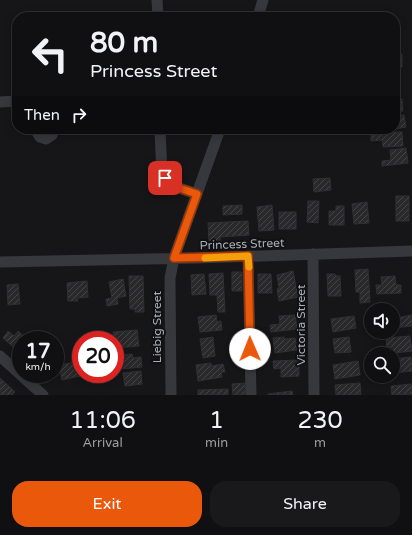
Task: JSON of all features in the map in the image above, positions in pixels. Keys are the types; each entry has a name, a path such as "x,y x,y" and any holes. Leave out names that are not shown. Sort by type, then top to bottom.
{"street":[{"path":"157,0 158,12"},
{"path":"259,12 263,0"},
{"path":"0,102 12,101"},
{"path":"38,134 40,137 46,139 52,134"},
{"path":"160,134 162,175 173,186 197,194"},
{"name":"Liebig Street","path":"170,395 170,278 174,258 218,134"},
{"name":"Princess Street","path":"0,262 412,251"},
{"name":"Victoria Street","path":"313,254 314,395"},
{"path":"248,256 251,395"},
{"path":"0,356 43,395"}],"building":[{"path":"400,54 402,54 402,67 400,67"},
{"path":"400,99 402,99 403,111 400,111"},
{"path":"400,115 404,115 406,127 400,128"},
{"path":"400,132 402,132 403,146 383,147 382,140 371,141 371,134 400,134"},
{"path":"406,148 408,163 382,166 382,161 391,160 390,150"},
{"path":"330,178 331,190 314,192 313,179"},
{"path":"396,196 409,196 409,221 396,221"},
{"path":"308,201 319,201 318,223 307,222"},
{"path":"367,202 369,223 354,224 352,204"},
{"path":"242,205 242,214 223,215 223,206"},
{"path":"272,205 274,230 259,231 257,207"},
{"path":"336,206 344,206 344,225 329,225 329,211 336,211"},
{"path":"279,212 296,212 296,229 279,229"},
{"path":"248,221 249,235 220,237 220,241 209,241 208,223"},
{"path":"368,269 370,302 360,303 360,292 356,292 355,270"},
{"path":"293,271 298,297 279,301 277,275"},
{"path":"232,272 242,272 242,291 232,291"},
{"path":"223,273 225,312 218,312 217,295 210,295 209,274"},
{"path":"204,274 206,294 192,295 191,275"},
{"path":"258,274 271,274 272,293 258,293"},
{"path":"327,274 335,274 336,276 340,276 341,296 328,296"},
{"path":"129,276 143,276 144,312 135,312 135,309 130,309"},
{"path":"395,276 396,285 401,285 401,293 377,294 376,285 382,285 381,277"},
{"path":"123,279 126,296 117,298 118,304 107,306 106,299 112,298 109,282"},
{"path":"87,281 88,297 77,298 78,301 68,301 67,283"},
{"path":"18,284 20,304 8,305 7,285"},
{"path":"216,315 217,322 221,321 222,330 200,332 198,317"},
{"path":"295,315 297,329 271,332 270,325 280,324 279,316"},
{"path":"412,315 412,326 400,327 400,317"},
{"path":"354,316 356,328 333,332 331,319"},
{"path":"137,330 139,346 124,347 124,331"},
{"path":"8,331 12,334 12,346 3,338"},
{"path":"410,336 412,351 400,352 400,347 387,347 386,339 400,339 400,337"},
{"path":"213,337 215,356 203,358 200,339"},
{"path":"284,337 284,339 295,338 297,350 275,353 273,338"},
{"path":"349,337 351,352 335,353 333,339"},
{"path":"132,354 133,358 141,357 142,367 124,369 124,355"},
{"path":"411,357 412,371 400,372 400,358"},
{"path":"299,360 299,376 281,377 281,368 274,369 273,361"},
{"path":"358,361 360,375 335,379 333,365"},
{"path":"72,363 72,378 64,380 64,364"},
{"path":"211,363 211,366 223,364 225,372 221,372 222,377 198,381 196,365"},
{"path":"141,371 142,384 125,386 124,373"},
{"path":"0,378 15,392 12,395 0,395"},
{"path":"245,383 245,395 233,395 232,384"},
{"path":"360,383 361,395 336,395 335,385"},
{"path":"412,384 412,394 392,395 391,386"},
{"path":"228,389 228,395 198,395 198,390"},
{"path":"292,391 293,395 268,395 268,394"}],"slow traffic":[{"path":"205,258 248,256 249,267"}],"route":[{"path":"165,178 168,183 173,186 197,194 174,258 248,256 250,349"}]}
